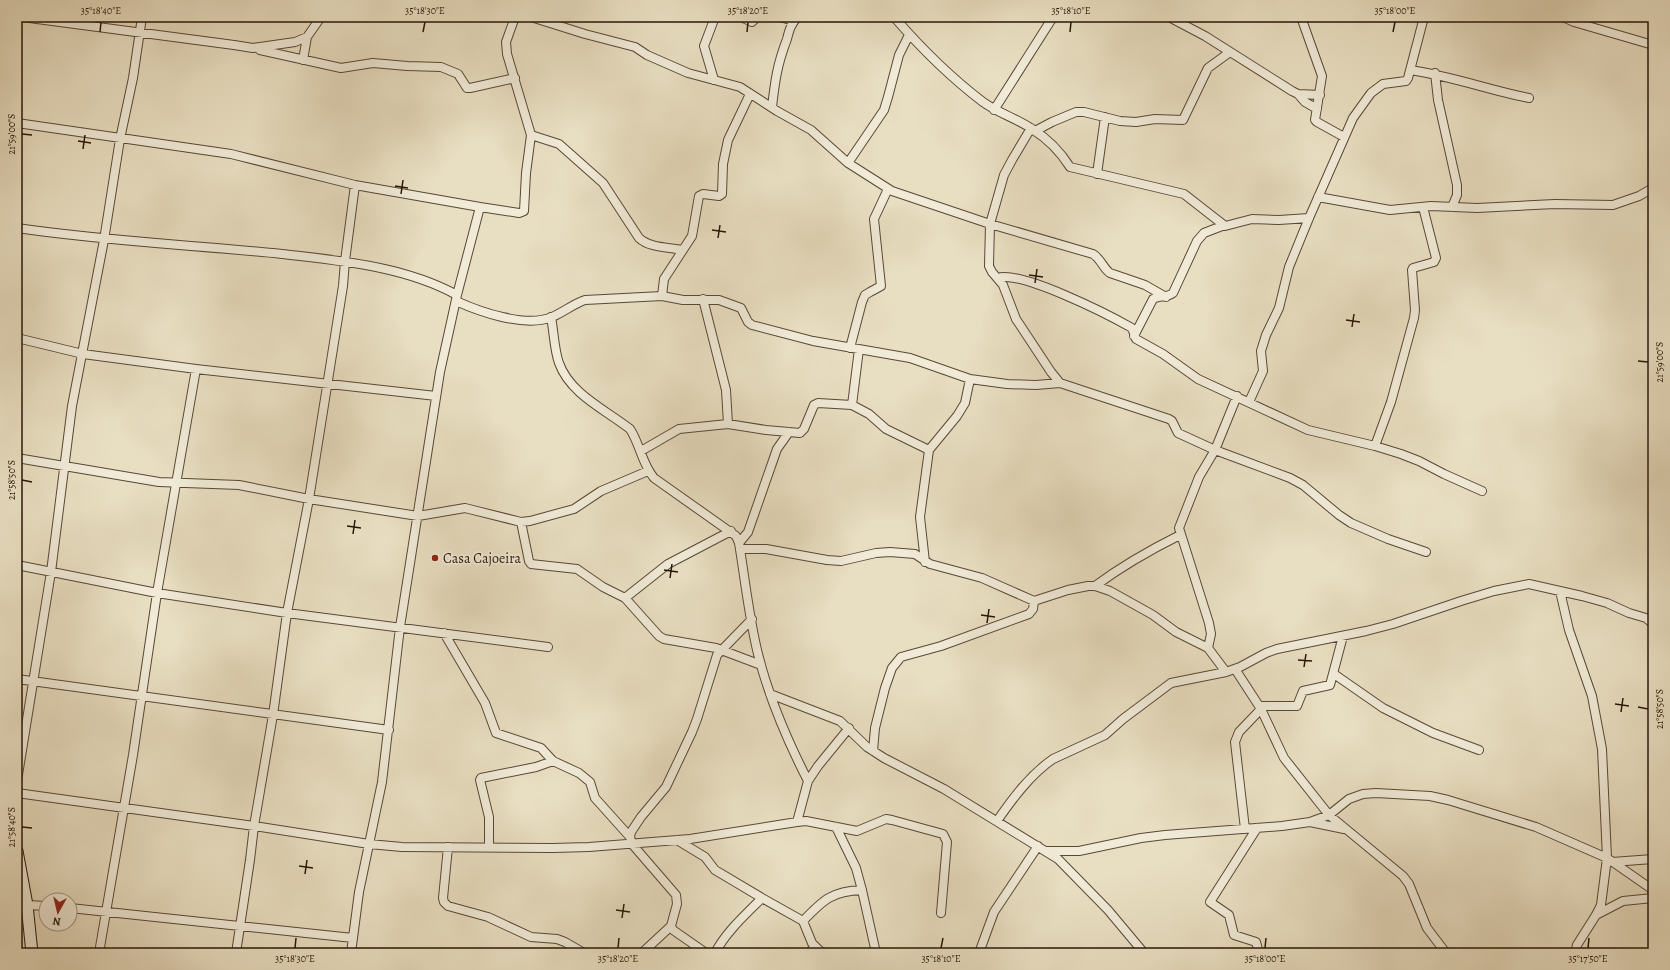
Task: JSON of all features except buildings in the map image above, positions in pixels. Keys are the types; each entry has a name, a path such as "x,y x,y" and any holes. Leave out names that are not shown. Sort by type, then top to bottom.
{"main road":[{"path":"17,851 20,882 28,905 32,953"}],"street":[{"path":"22,17 234,44 341,68 373,63 441,67 458,74 467,88 515,78"},
{"path":"17,781 51,572 72,406 104,240 142,17"},
{"path":"303,60 307,37 321,17"},
{"path":"17,123 231,154 355,185 519,213 524,210 526,174 531,135 506,42 515,17"},
{"path":"531,17 549,20 635,47 646,55 688,73 734,84 811,130 848,163 888,189 990,224 1093,254 1098,257 1110,273 1145,285 1166,297"},
{"path":"714,80 704,46 715,17"},
{"path":"741,17 752,22 757,17"},
{"path":"772,107 775,75 778,63 796,19 780,17"},
{"path":"894,17 909,34 956,80 994,110 1033,130 1054,146 1062,154 1070,167 1184,194 1222,226"},
{"path":"994,110 1053,17"},
{"path":"1168,17 1205,36 1298,94 1305,102 1317,109"},
{"path":"1301,17 1322,76 1315,120 1344,137"},
{"path":"1249,402 1263,371 1261,351 1266,335 1276,314 1289,267 1344,137 1355,114 1371,93 1387,82 1406,81 1424,17"},
{"path":"1563,17 1574,22 1653,46"},
{"path":"848,163 884,110 899,55 909,34"},
{"path":"253,48 295,42 307,37"},
{"path":"1060,383 1016,319 1003,285 992,272 990,266 990,224 1004,175 1012,160 1033,130 1076,112 1136,122 1154,119 1183,120 1208,68 1230,52"},
{"path":"1410,70 1435,73 1502,93 1530,98"},
{"path":"1435,73 1438,100 1457,185 1457,195 1452,207"},
{"path":"662,296 664,279 692,236 699,196 702,194 720,196 722,194 723,164 728,140 750,94"},
{"path":"1298,94 1320,95"},
{"path":"1097,174 1105,117"},
{"path":"531,135 559,144 603,183 643,242 682,250"},
{"path":"236,953 254,826 273,715 288,613 309,499 344,281 345,261 355,185"},
{"path":"1318,197 1386,209 1402,210 1423,207 1477,208 1555,204 1613,205 1639,196 1653,188"},
{"path":"850,348 865,295 881,286 874,222 888,189"},
{"path":"351,953 369,844 382,782 400,626 440,372 456,298 480,207"},
{"path":"1375,446 1391,402 1414,318 1415,310 1412,270 1413,268 1434,262 1436,258 1423,207"},
{"path":"1134,336 1153,299 1158,297 1166,297 1173,293 1197,241 1201,236 1222,226 1227,227 1252,219 1279,220 1309,218"},
{"path":"17,228 104,240 225,248 345,261 409,274 439,285 456,298 479,310 528,320 551,317 585,300 662,296 683,300 719,300 742,308 748,322 752,325 813,341 910,358 970,379 1006,384 1060,383 1169,419 1172,421 1178,433 1215,450 1290,478 1303,485 1351,523 1388,540 1426,552"},
{"path":"998,278 1008,276 1026,281 1080,301 1132,328 1136,339 1163,354 1198,378 1308,430 1375,446 1419,461 1482,491"},
{"path":"703,299 726,390 728,424"},
{"path":"551,317 559,362 566,377 576,389 630,429 635,436 648,471 661,484 731,531 736,536 761,665 770,694 788,741 808,781"},
{"path":"17,338 83,354 196,369 436,396"},
{"path":"852,405 859,349"},
{"path":"99,953 133,755 157,593 196,369"},
{"path":"1049,384 1051,372"},
{"path":"925,562 920,517 929,450 957,416 965,403 970,379"},
{"path":"1208,648 1211,634 1209,623 1180,535 1180,524 1199,477 1215,450 1237,396"},
{"path":"640,451 679,429 728,424 759,429 802,432 816,404 852,405 869,414 886,429 929,450"},
{"path":"739,546 748,532 777,449 789,432"},
{"path":"17,458 142,480 176,483 239,485 309,499 418,516 465,508 521,522 574,509 601,491 648,471"},
{"path":"521,522 529,562 531,564 576,569 603,587 625,598 659,636 671,640 721,650 761,665"},
{"path":"625,598 668,564 731,531"},
{"path":"1095,586 1122,566 1180,535"},
{"path":"739,546 841,561 876,553 890,552 915,554 925,562 982,578 1034,600 1088,586 1095,586 1110,591 1153,615 1176,632 1208,648 1226,672"},
{"path":"17,566 157,593 288,613 400,626 548,647"},
{"path":"997,821 1017,792 1046,764 1053,759 1106,735 1123,719 1171,682 1226,672 1277,649 1393,624 1487,593 1529,584 1607,603 1629,613 1646,618 1653,624"},
{"path":"1560,591 1569,630 1592,696 1602,749 1610,860 1601,905 1575,953"},
{"path":"873,751 874,728 885,688 892,668 901,657 941,646 1029,614 1033,609 1034,600"},
{"path":"631,840 631,832 666,786 697,719 715,661 721,650 736,637 752,619"},
{"path":"444,633 485,703 496,733 541,748 553,761 579,773 590,782 595,798 614,817 676,895 677,904 671,926 642,953"},
{"path":"1245,829 1236,742 1239,732 1260,708 1297,706 1303,691 1330,686 1343,636"},
{"path":"1235,669 1260,708 1284,758 1329,815 1403,876 1409,884 1427,928 1446,953"},
{"path":"1334,674 1383,708 1433,733 1479,750"},
{"path":"17,679 389,730"},
{"path":"770,694 840,721 873,751 884,758 944,788 1047,851 1058,859 1108,910 1144,953"},
{"path":"797,822 808,781 818,766 849,728"},
{"path":"489,847 489,817 480,780 481,778 536,767 553,761"},
{"path":"17,793 254,826 369,844 402,846 553,848 631,840 677,840 797,822 860,830 886,820 892,820 943,834 947,842 942,913"},
{"path":"1047,851 1079,851 1147,837 1310,822 1329,815 1349,799 1363,794 1376,793 1430,796 1448,800 1536,827 1610,860 1653,890"},
{"path":"1310,822 1346,830"},
{"path":"836,827 856,868 876,953"},
{"path":"1257,828 1210,902 1229,915 1234,935 1254,941 1257,945 1259,953"},
{"path":"677,840 705,857 715,870 803,921 807,933 815,946 824,953"},
{"path":"980,953 994,912 1038,846"},
{"path":"448,847 442,898 448,906 488,917 531,937 557,939 584,953"},
{"path":"1610,860 1653,859"},
{"path":"803,921 828,897 841,892 862,890"},
{"path":"715,953 737,923 762,898"},
{"path":"1596,915 1624,901 1653,898"},
{"path":"28,905 38,906"},
{"path":"78,909 353,938"},
{"path":"671,926 674,930 706,953"},
{"path":"809,953 815,946"}],"place":[{"name":"Casa Cajoeira","path":"435,558"}]}
